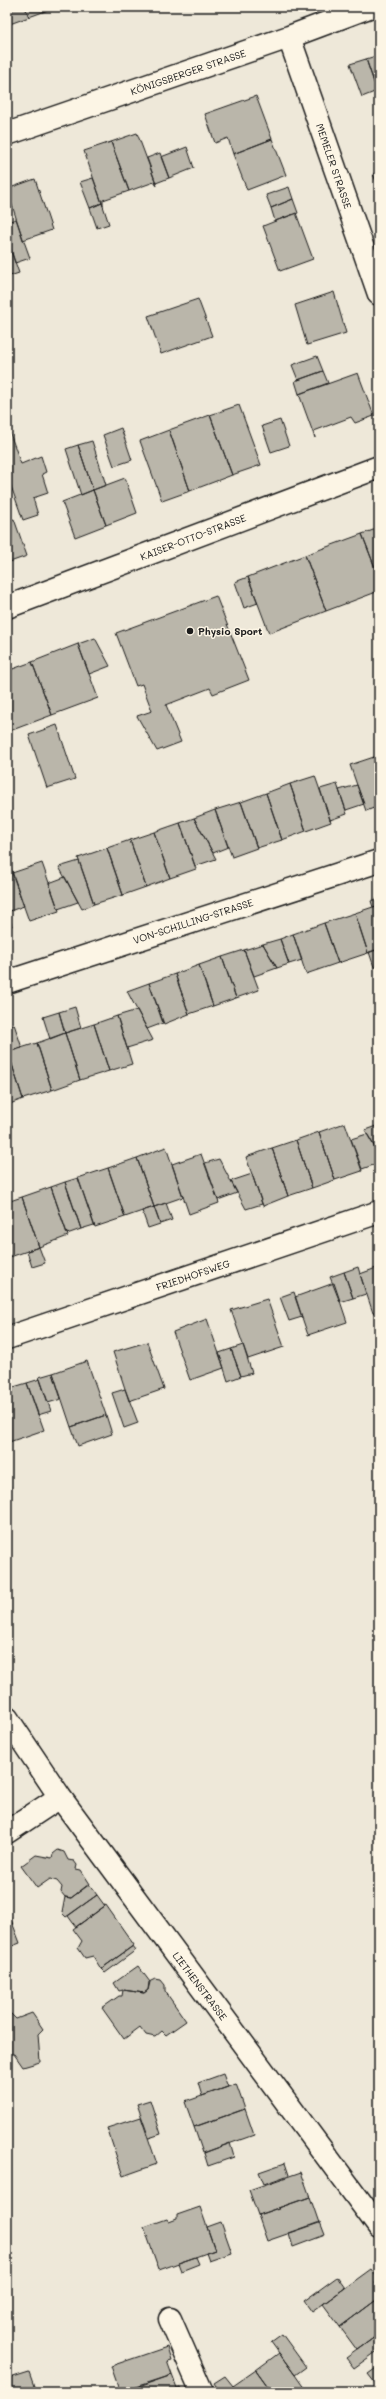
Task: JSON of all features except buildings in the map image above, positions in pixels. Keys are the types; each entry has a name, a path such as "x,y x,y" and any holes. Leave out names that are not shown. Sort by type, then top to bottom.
{"street":[{"name":"KÖNIGSBERGER STRASSE","path":"7,134 289,37 369,7"},
{"name":"MEMELER STRASSE","path":"289,37 379,294"},
{"name":"KAISER-OTTO-STRASSE","path":"7,607 379,467"},
{"name":"VON-SCHILLING-STRASSE","path":"7,982 379,861"},
{"name":"FRIEDHOFSWEG","path":"7,1338 379,1212"},
{"name":"LIETHENSTRASSE","path":"7,1718 60,1797 379,2227"},
{"path":"7,1832 60,1797"},
{"path":"170,2319 202,2392"}],"place":[{"name":"Physio Sport","path":"190,631"}]}
